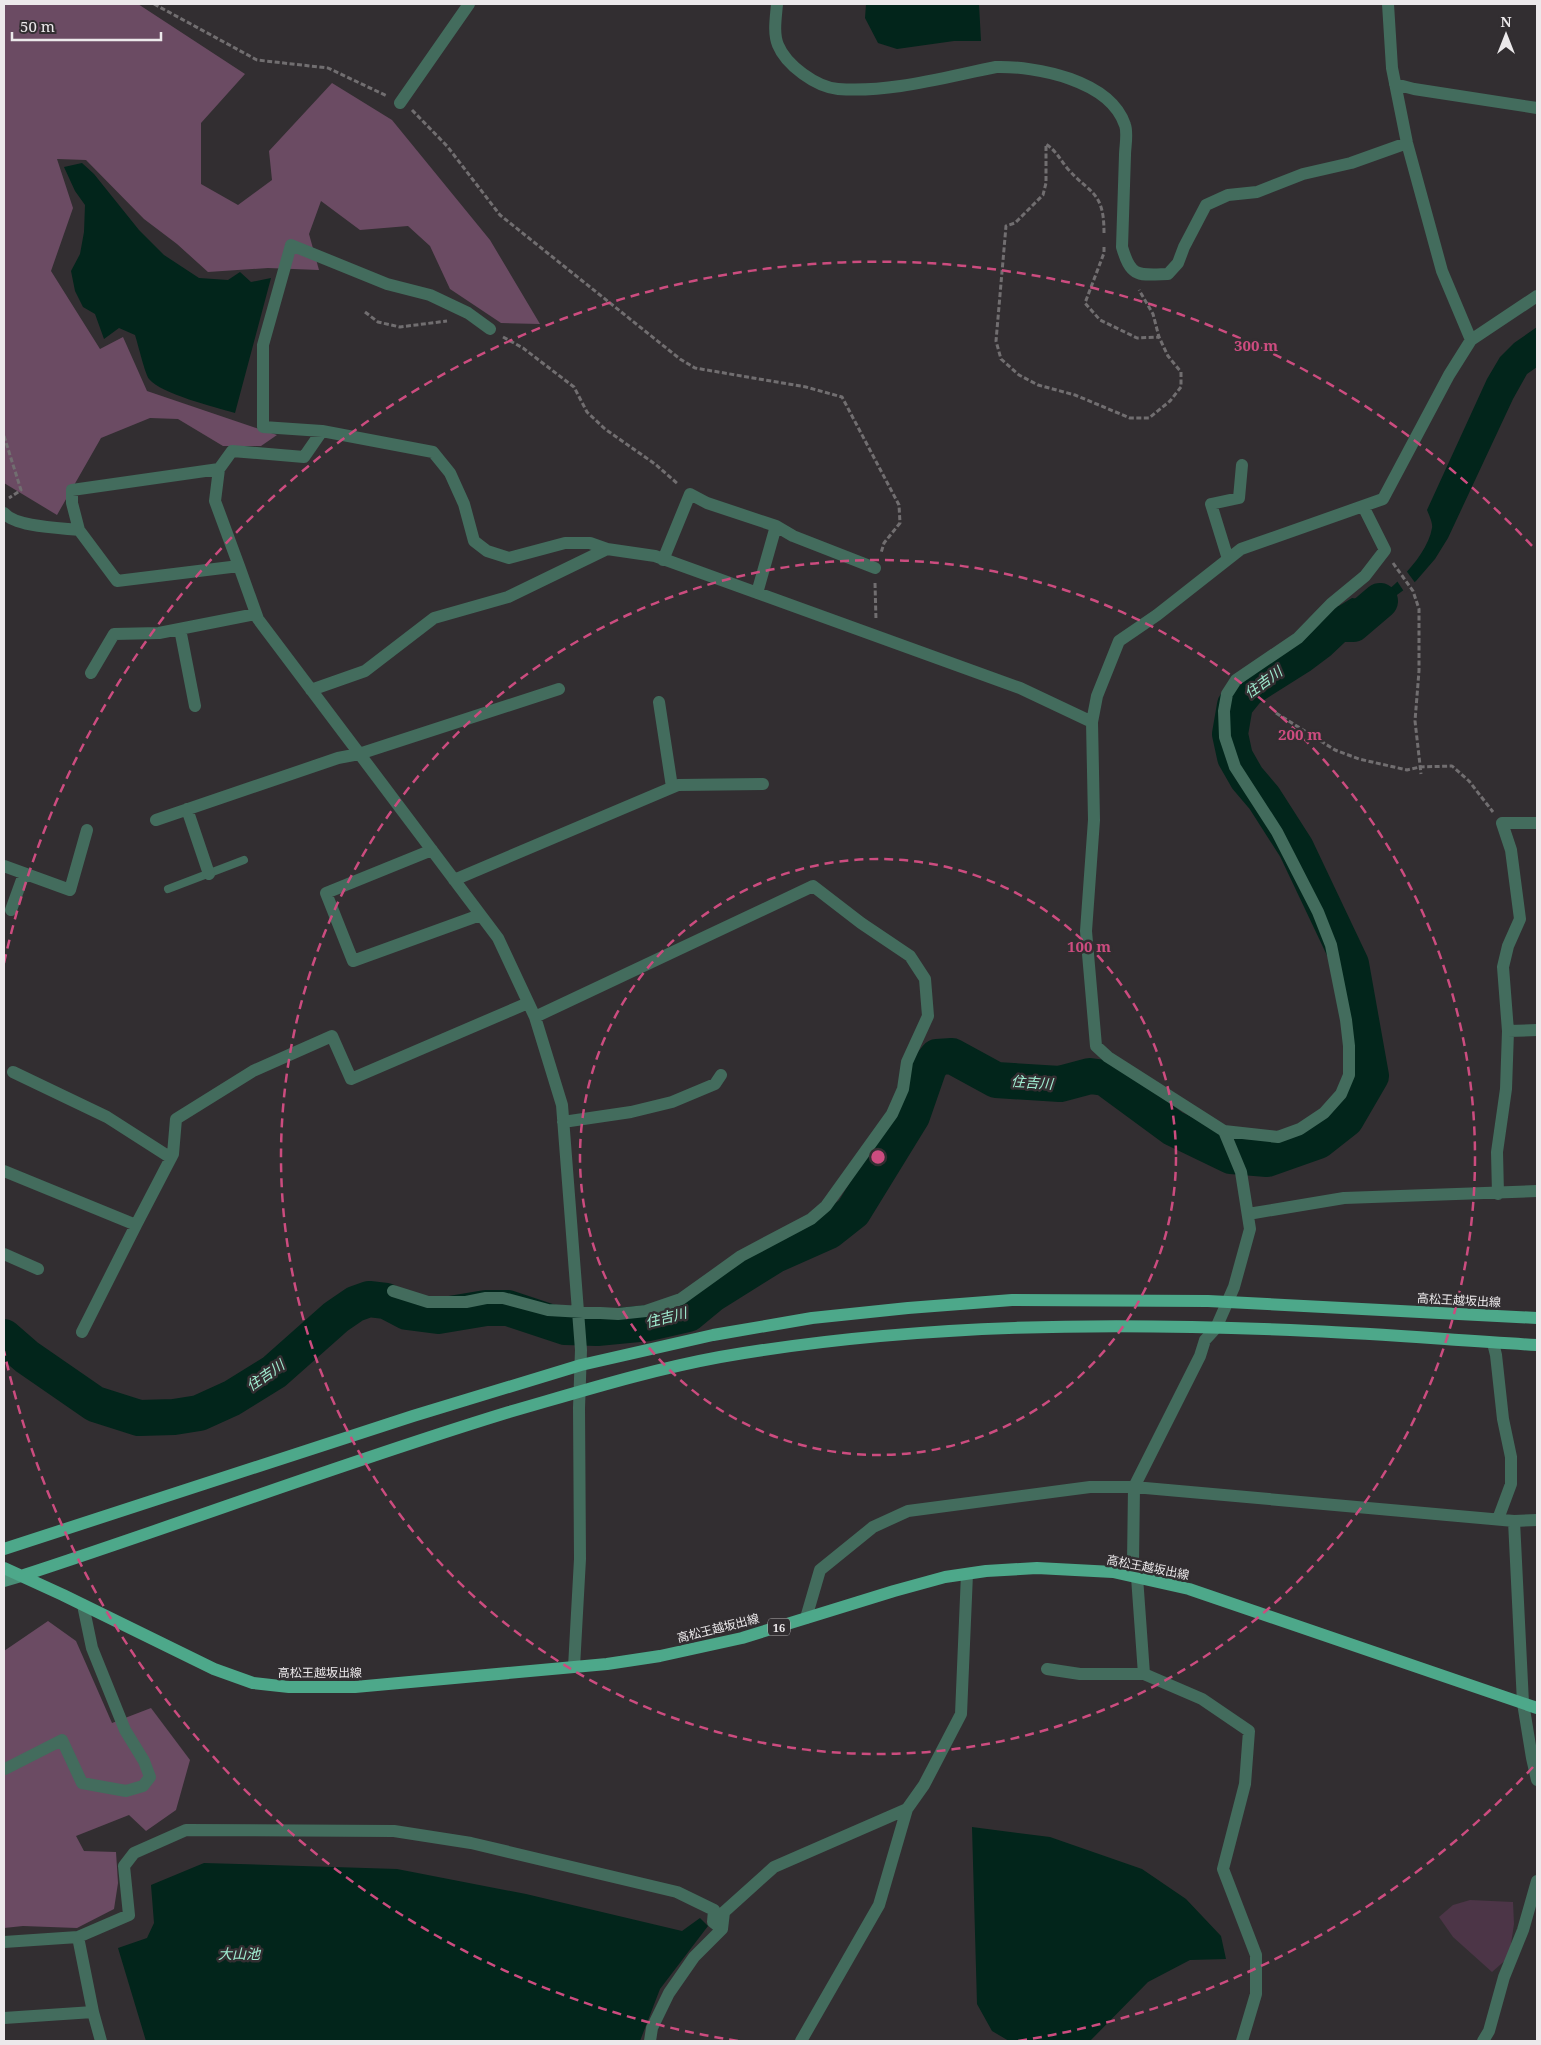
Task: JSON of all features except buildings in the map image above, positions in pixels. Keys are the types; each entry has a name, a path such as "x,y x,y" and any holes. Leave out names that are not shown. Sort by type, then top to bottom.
{"main road":[{"name":"高松王越坂出線","path":"4,1549 413,1416 581,1365 713,1335 812,1318 1012,1300 1228,1303 1537,1318"},
{"path":"4,1581 420,1439 620,1379 717,1358 813,1343 908,1332 1009,1327 1105,1326 1312,1331 1537,1345"},
{"name":"高松王越坂出線","path":"4,1568 214,1669 253,1683 289,1687 355,1687 574,1667 660,1656 703,1648 945,1577 1037,1568 1113,1572 1197,1592 1537,1708"}],"street":[{"path":"400,103 469,4"},
{"path":"778,4 775,22 778,45 794,67 813,81 836,89 884,88 996,67 1013,67 1064,77 1093,89 1114,106 1126,126 1122,247 1127,264 1134,272 1144,275 1168,274 1178,263 1184,247 1206,205 1228,195 1257,192 1303,174 1351,163 1407,143"},
{"path":"1388,4 1392,68 1407,143 1442,271 1471,340"},
{"path":"1395,84 1414,89 1537,108"},
{"path":"490,330 468,313 430,295 387,284 291,245 264,345 263,427 322,431 433,452 450,474 464,504 474,541 487,551 510,558 566,543 590,543 608,549 655,556 1020,688 1092,722"},
{"path":"1363,506 1385,550 1365,576 1330,604 1298,638 1236,680 1227,694 1224,711 1226,743 1235,767 1277,832 1318,912 1331,946 1350,1046 1350,1075 1341,1094 1324,1113 1300,1129 1278,1138 1224,1130 1108,1057 1096,1046 1086,931 1094,820 1092,722 1097,696 1119,641 1157,616 1241,549 1363,506 1383,499 1449,375 1471,340 1537,296"},
{"path":"322,431 304,457 232,451 219,469 215,501 256,614 498,938 535,1017 562,1105 580,1338 580,1559 574,1667"},
{"path":"1228,559 1211,504 1239,498 1242,465"},
{"path":"219,469 72,490 72,503 79,530 118,581 239,566"},
{"path":"664,560 690,494 707,503 776,526 793,536 875,568"},
{"path":"4,513 6,516 24,523 79,530"},
{"path":"757,593 776,526"},
{"path":"311,690 365,671 434,618 508,597 608,549"},
{"path":"91,673 114,634 159,633 256,614"},
{"path":"180,629 195,706"},
{"path":"156,820 338,758 359,754 559,689"},
{"path":"659,702 672,787"},
{"path":"454,880 678,785 763,784"},
{"path":"187,809 209,874"},
{"path":"1498,1194 1497,1152 1506,1089 1508,1030 1504,967 1508,946 1520,919 1511,850 1502,823 1537,823"},
{"path":"4,866 70,890 87,830"},
{"path":"432,850 326,892 353,961 480,915"},
{"path":"11,910 24,874"},
{"path":"392,1291 428,1302 466,1302 486,1298 503,1298 578,1316 646,1311 681,1299 741,1256 811,1219 826,1206 892,1114 902,1089 907,1062 928,1016 924,979 910,956 861,923 813,886 535,1017"},
{"path":"82,1332 136,1224 174,1154 176,1119 253,1071 332,1036 351,1079 528,1003"},
{"path":"1508,1030 1537,1030"},
{"path":"13,1072 107,1117 171,1158"},
{"path":"563,1122 630,1112 672,1102 715,1084 721,1075"},
{"path":"1144,1674 1137,1577 1133,1564 1134,1487 1200,1356 1205,1340 1216,1328 1228,1303 1250,1229 1241,1172 1224,1130"},
{"path":"4,1171 136,1224"},
{"path":"1248,1214 1344,1198 1498,1194 1537,1191"},
{"path":"4,1254 38,1269"},
{"path":"1493,1343 1511,1456 1511,1484 1498,1519"},
{"path":"806,1618 820,1570 874,1527 908,1512 1090,1487 1134,1487 1514,1521 1537,1520"},
{"path":"1514,1521 1523,1703 1537,1780"},
{"path":"801,2041 879,1905 907,1809 924,1785 961,1714 967,1574"},
{"path":"6,1769 62,1740 82,1783 126,1790 143,1786 150,1777 144,1761 125,1730 92,1648 83,1605"},
{"path":"1047,1669 1080,1674 1144,1674 1202,1699 1249,1731 1245,1784 1224,1869 1256,1955 1256,1994 1242,2041"},
{"path":"650,2041 652,2028 670,1993 694,1957 722,1929 724,1912 774,1867 907,1809"},
{"path":"4,1942 78,1937 129,1915 124,1866 134,1853 186,1830 394,1831 471,1844 677,1892 714,1910 713,1922 722,1929"},
{"path":"1483,2041 1489,2031 1504,1977 1523,1930 1537,1880"},
{"path":"78,1937 93,2012 101,2041"},
{"path":"4,2018 93,2012"}],"lane":[{"path":"168,889 244,860"}],"path":[{"path":"154,4 257,60 328,68 410,108 447,146 500,215 680,359 695,368 806,387 842,397 899,505 900,523 884,543 875,568 877,635"},
{"path":"1104,238 1104,223 1099,198 1068,168 1055,150 1046,144 1046,183 1043,195 1015,223 1006,226 996,341 1001,359 1019,375 1038,385 1075,395 1130,418 1149,418 1170,401 1182,387 1182,372 1168,356 1159,337 1153,314 1139,290 1134,272"},
{"path":"1104,245 1104,253 1085,303 1100,320 1137,338 1159,337"},
{"path":"364,312 378,322 400,326 453,320"},
{"path":"490,330 523,348 574,387 587,412 605,429 655,464 690,494"},
{"path":"4,436 21,490 4,501"},
{"path":"1388,557 1413,591 1420,608 1419,671 1415,721 1421,774"},
{"path":"1276,713 1336,750 1359,760 1407,770 1420,767 1452,766 1469,781 1502,823"}],"shaded area":[{"path":"4,4 138,4 245,74 201,123 201,184 238,205 272,180 269,151 332,83 392,120 490,240 540,324 501,323 450,289 430,246 408,226 360,230 321,201 309,234 319,270 268,268 208,272 177,244 144,219 86,160 57,159 73,208 51,271 100,349 123,337 147,391 277,435 261,446 223,446 178,419 150,418 101,438 57,515 4,483"},
{"path":"48,1621 76,1641 112,1723 151,1708 190,1760 176,1810 146,1831 129,1815 76,1836 84,1851 116,1852 118,1883 114,1909 77,1928 23,1926 4,1928 4,1651"},
{"path":"1470,1900 1513,1902 1514,1924 1509,1957 1492,1972 1453,1937 1439,1917 1453,1905"}],"water":[{"path":"866,4 979,4 981,41 954,41 897,49 878,43 865,18"},
{"path":"82,163 94,174 139,230 164,255 199,278 228,280 240,272 251,282 271,278 235,413 176,395 155,385 147,376 135,335 119,328 104,339 95,314 83,307 75,291 71,271 80,254 84,232 85,205 75,191 64,167"},
{"path":"1537,327 1537,367 1527,374 1513,399 1448,538 1435,559 1416,581 1345,633 1329,612 1352,598 1365,600 1354,617 1377,600 1401,578 1421,554 1432,528 1427,510 1487,379 1500,357 1514,343"},
{"path":"972,1827 1050,1837 1142,1869 1186,1899 1221,1936 1226,1959 1190,1960 1148,1982 1090,2041 1009,2041 992,2031 977,2004"},
{"name":"大山池","path":"204,1863 397,1869 526,1894 682,1931 700,1918 708,1926 660,1989 640,2041 146,2041 118,1948 147,1938 154,1923 151,1885"}],"pier":[{"path":"1405,569 1416,584 1405,593 1395,578"}],"waterway":[{"name":"住吉川","path":"4,1337 27,1357 95,1404 139,1418 174,1417 199,1413 232,1398 274,1372 336,1317 355,1304 369,1299 386,1301 407,1312 438,1316 486,1308 508,1308 565,1327 597,1328 649,1323 688,1314 711,1295 775,1255 829,1231 853,1212 912,1116 929,1067 937,1057 952,1056 996,1080 1060,1084 1090,1076 1105,1078 1173,1128 1231,1156 1267,1159 1318,1141 1346,1119 1371,1076 1351,964 1296,848 1264,798 1247,778 1235,757 1230,734 1235,705 1248,689 1300,656 1338,624 1353,624 1380,601"}]}
